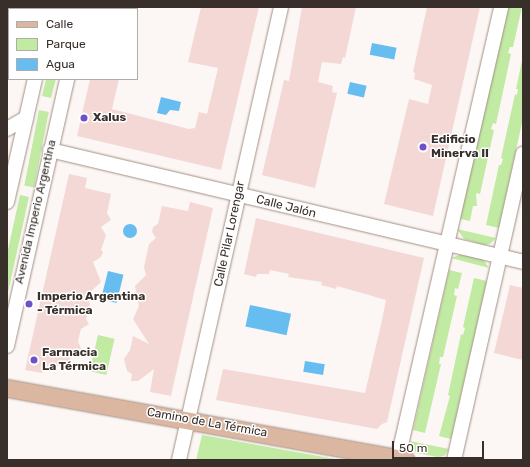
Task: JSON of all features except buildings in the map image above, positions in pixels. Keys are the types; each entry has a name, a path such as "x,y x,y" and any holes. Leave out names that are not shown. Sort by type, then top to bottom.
{"main road":[{"name":"Camino de La Térmica","path":"7,388 188,419 362,456 402,459"}],"street":[{"name":"Calle Pilar Lorengar","path":"178,460 281,7"},
{"path":"402,459 501,7"},
{"path":"7,202 11,162 26,118 35,80"},
{"name":"Avenida Imperio Argentina","path":"7,346 67,80"},
{"path":"7,129 26,118"},
{"name":"Calle Jalón","path":"50,150 523,262"},
{"path":"454,460 523,154"}],"green space":[{"path":"507,7 522,7 513,47 510,47 508,53 511,54 496,124 493,123 491,129 494,130 480,194 476,193 477,206 473,206 470,221 460,219"},
{"path":"523,56 523,118 499,228 486,225 499,165 501,165 503,159 501,158 515,94 517,95 518,89 516,89"},
{"path":"46,80 56,80 51,98 42,96"},
{"path":"39,110 49,112 34,187 24,186"},
{"path":"20,195 29,197 7,297 7,254"},
{"path":"457,229 496,238 490,244 484,245 464,239"},
{"path":"462,254 483,259 489,268 451,258"},
{"path":"449,270 462,273 458,289 455,288 454,295 457,296 443,357 440,357 439,364 441,364 425,433 413,430"},
{"path":"474,278 487,281 451,439 439,436 450,396 448,395 461,334 463,335 465,328 463,327"},
{"path":"98,335 115,339 106,375 90,371"},
{"path":"202,435 340,460 196,460"},
{"path":"410,441 449,449 444,456 438,457 416,453"}],"water":[{"path":"372,43 397,48 394,60 370,55"},
{"path":"350,82 367,86 364,98 347,94"},
{"path":"161,97 181,102 179,111 170,110 166,115 157,113"},
{"path":"130,224 135,226 137,231 135,236 130,238 125,236 123,231 125,226"},
{"path":"108,271 124,275 117,303 101,299"},
{"path":"250,305 291,314 287,335 245,327"},
{"path":"305,361 325,364 323,375 303,372"}],"place":[{"name":"Xalus","path":"84,118"},
{"name":"Edificio Minerva II","path":"423,147"},
{"name":"Imperio Argentina - Térmica","path":"29,304"},
{"name":"Farmacia La Térmica","path":"34,360"}]}
